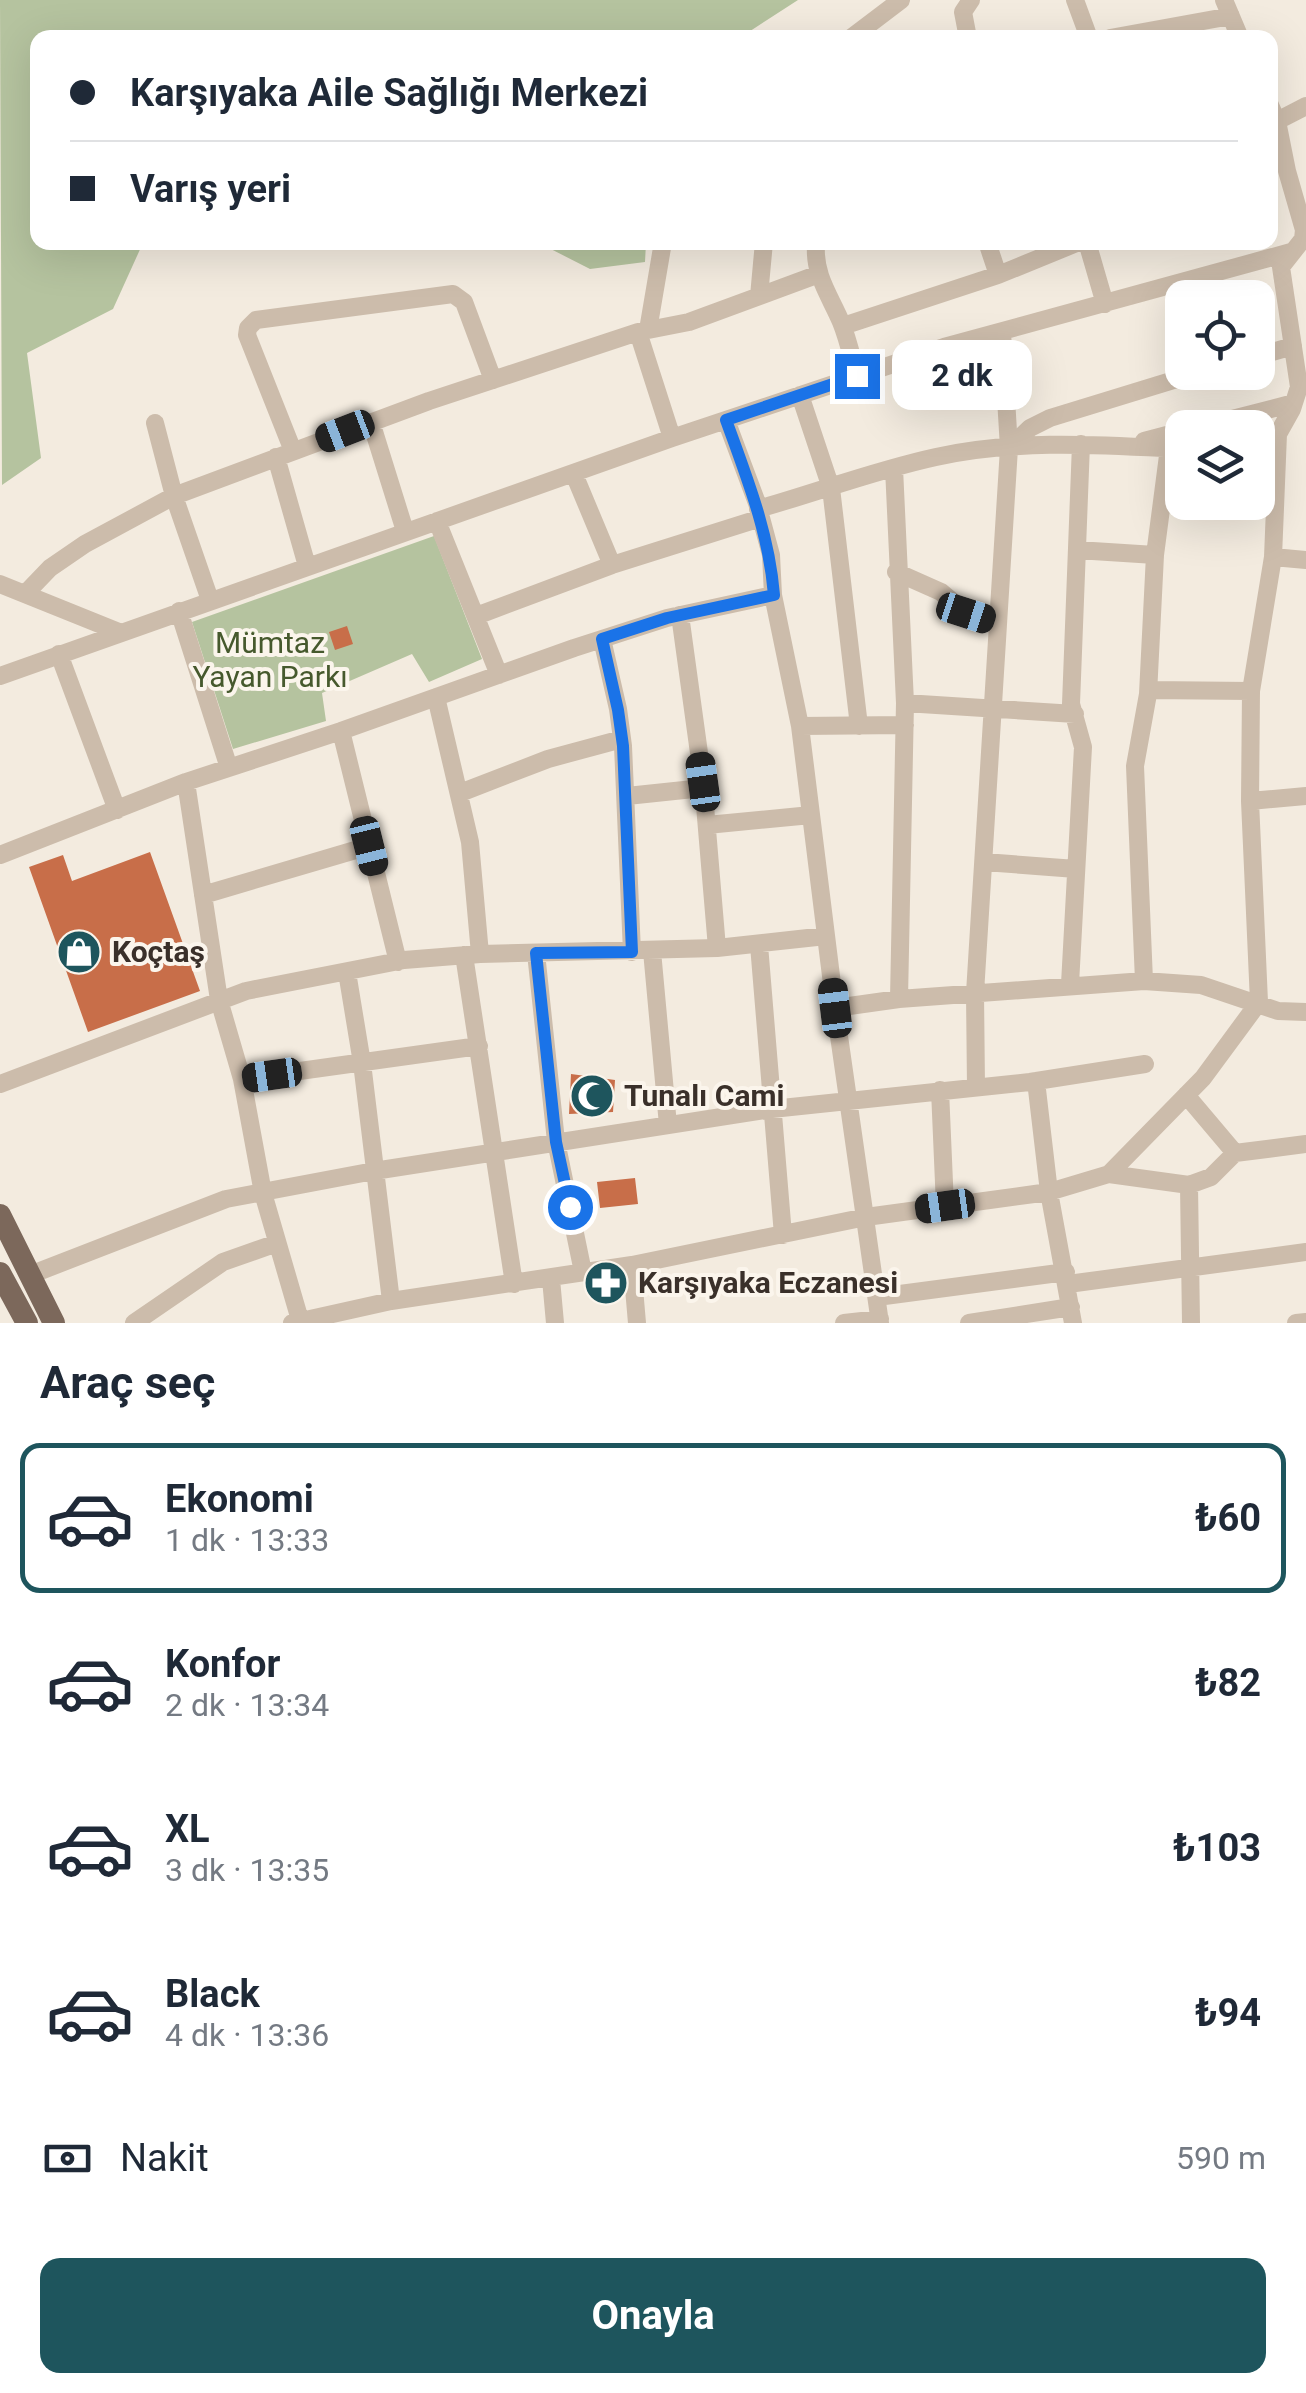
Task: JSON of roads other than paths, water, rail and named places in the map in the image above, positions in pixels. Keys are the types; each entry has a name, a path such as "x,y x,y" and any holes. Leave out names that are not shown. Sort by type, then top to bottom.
{"main road":[{"path":"0,1215 54,1323"},
{"path":"0,1273 27,1323"}],"street":[{"path":"861,30 900,0"},
{"path":"966,30 963,12 970,0"},
{"path":"1075,0 1086,30"},
{"path":"1141,30 1227,8"},
{"path":"1278,112 1306,106"},
{"path":"1275,439 1299,387 1281,267 1303,239 1304,230 1278,174"},
{"path":"661,250 643,331 672,438"},
{"path":"760,296 763,250"},
{"path":"816,250 818,274 843,326 857,376"},
{"path":"990,250 998,275"},
{"path":"843,326 998,275 1059,250"},
{"path":"1089,250 1105,304"},
{"path":"0,676 857,376 1292,252"},
{"path":"26,593 50,568 85,544 174,496 371,422 643,331 688,322 818,274"},
{"path":"307,566 284,454 246,334 256,320 453,294 464,302 493,380"},
{"path":"976,1087 975,993 1009,448 1002,332"},
{"path":"1275,351 1293,346"},
{"path":"1009,448 1030,428 1050,418 1165,383"},
{"path":"800,396 831,488 858,726"},
{"path":"1267,410 1294,403"},
{"path":"726,420 770,555 800,726 835,1008 877,1296 880,1321 844,1323"},
{"path":"155,422 174,496 210,600"},
{"path":"371,422 406,532"},
{"path":"1124,446 1165,435"},
{"path":"1070,984 1083,746 1072,704 1080,444"},
{"path":"476,616 831,488 938,456 1080,444 1165,448"},
{"path":"894,468 905,703 899,999"},
{"path":"574,474 612,565"},
{"path":"1144,980 1135,766 1148,690 1155,555 1165,505"},
{"path":"437,520 499,674"},
{"path":"1108,1174 1186,1095 1242,1029 1259,1002 1250,801 1251,691 1273,557 1271,520"},
{"path":"1077,550 1155,555"},
{"path":"1273,557 1306,560"},
{"path":"896,572 941,592 966,613 998,624"},
{"path":"0,584 119,632"},
{"path":"0,855 186,782 602,639 680,615 774,595"},
{"path":"178,611 229,768"},
{"path":"680,615 703,788 717,948"},
{"path":"602,639 622,739 632,952"},
{"path":"59,654 116,810"},
{"path":"1148,690 1251,691"},
{"path":"436,697 460,793 478,900 472,955 479,1046 514,1284"},
{"path":"905,703 1075,714"},
{"path":"800,726 905,725"},
{"path":"341,731 398,962"},
{"path":"460,793 548,759 622,739"},
{"path":"186,782 220,1000 242,1079 263,1193 296,1322 390,1301 632,1265 866,1216 1049,1192 1108,1174 1189,1185 1211,1177 1236,1153 1306,1144"},
{"path":"627,796 703,788"},
{"path":"1250,801 1306,796"},
{"path":"707,825 811,814"},
{"path":"204,894 369,846"},
{"path":"984,862 1076,868"},
{"path":"0,1084 246,990 398,962 472,955 717,948 826,936"},
{"path":"758,945 783,1235"},
{"path":"652,951 668,1125"},
{"path":"536,953 556,1142 583,1272"},
{"path":"346,972 362,1063 390,1301"},
{"path":"835,1008 899,999 1144,980 1201,986 1278,1010 1306,1012"},
{"path":"242,1079 479,1046"},
{"path":"30,1275 208,1206 374,1171 772,1109 1036,1081 1145,1064"},
{"path":"969,1323 1072,1315 1049,1192 1036,1081"},
{"path":"940,1090 945,1206"},
{"path":"1186,1095 1236,1153"},
{"path":"1189,1185 1191,1323"},
{"path":"134,1323 223,1262 278,1242"},
{"path":"877,1296 1188,1268 1306,1252"},
{"path":"632,1265 638,1323"},
{"path":"551,1279 555,1323"},
{"path":"1296,1323 1306,1322"}],"place":[{"name":"Koçtaş","path":"79,952"},
{"name":"Tunalı Cami","path":"592,1096"},
{"name":"Karşıyaka Eczanesi","path":"606,1283"}],"park label":[{"name":"Mümtaz Yayan Parkı","path":"270,660"}]}
